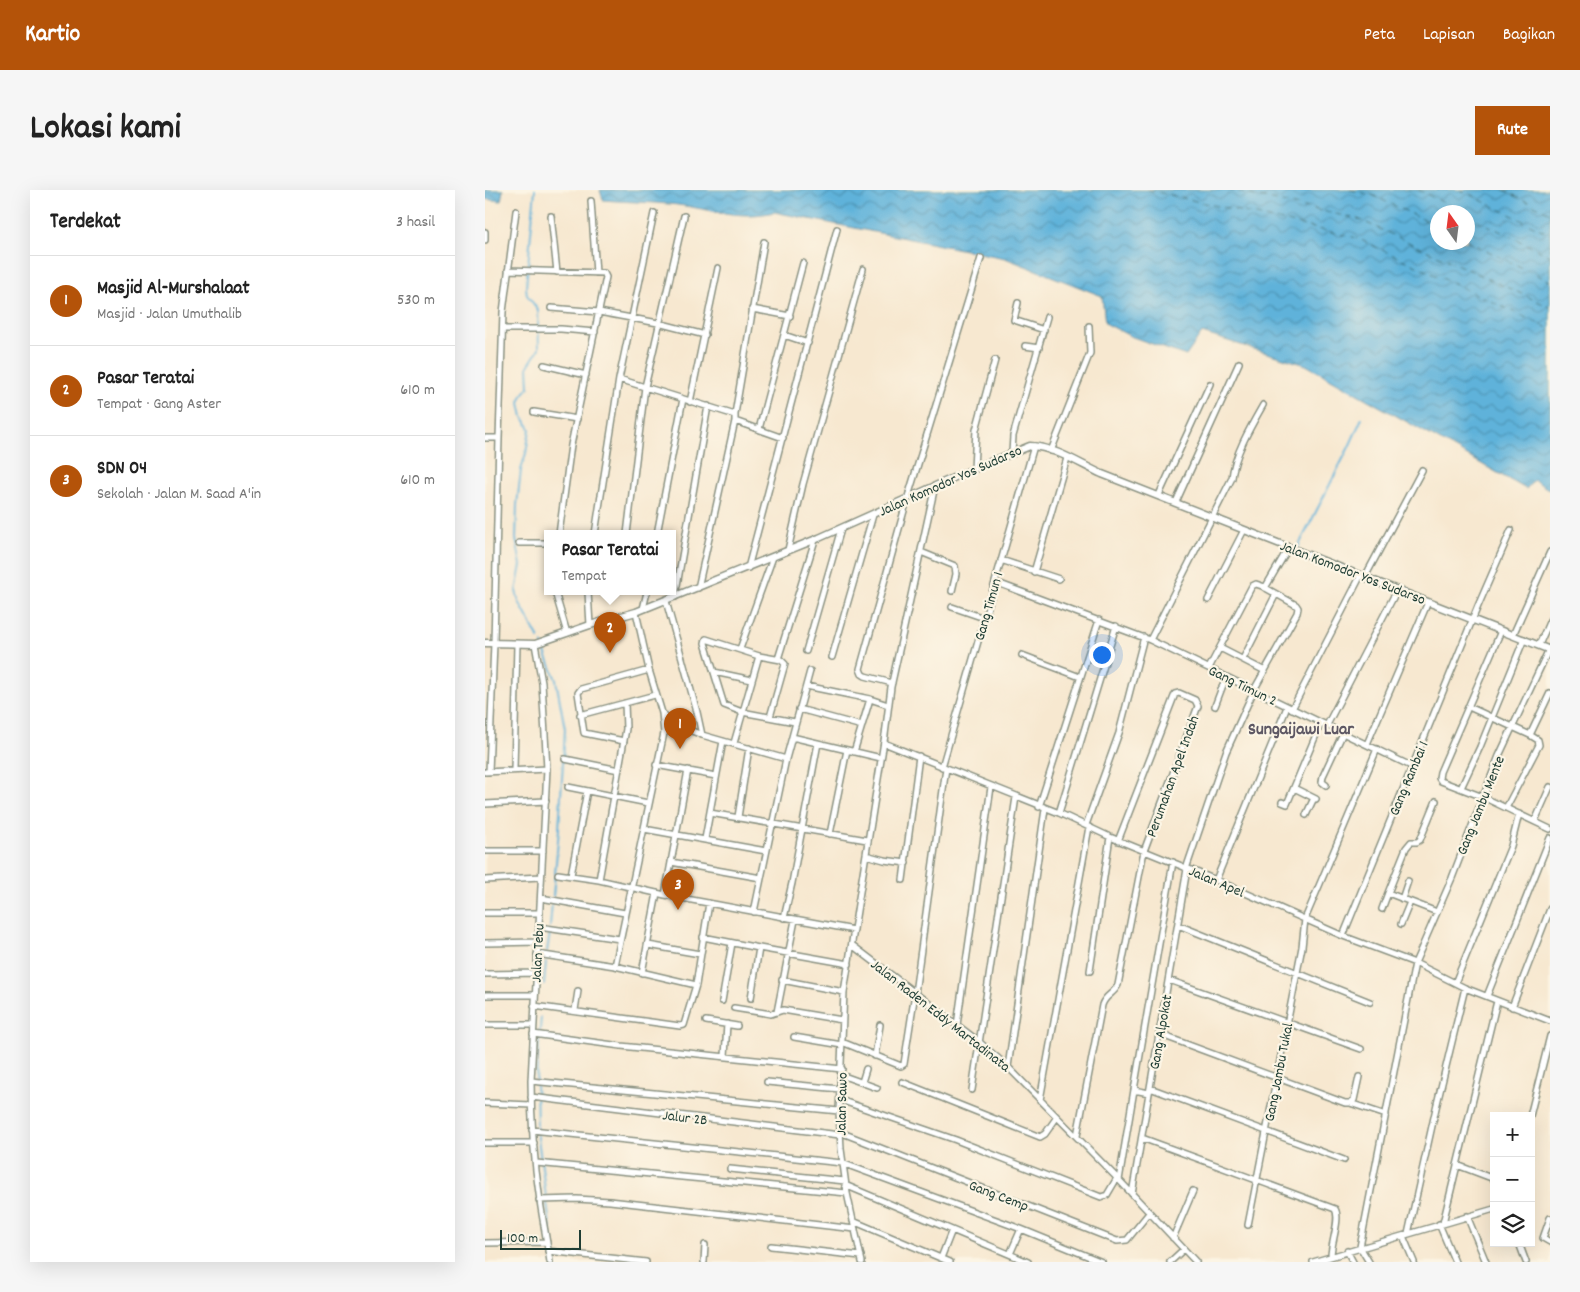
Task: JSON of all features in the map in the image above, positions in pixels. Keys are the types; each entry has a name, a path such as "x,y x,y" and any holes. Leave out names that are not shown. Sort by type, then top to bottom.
{"street":[{"path":"591,202 596,273"},
{"path":"516,211 503,329 494,643 488,701 487,772 547,770"},
{"path":"596,530 619,379 654,213"},
{"path":"551,216 557,272"},
{"path":"627,530 645,387 684,216"},
{"path":"748,568 837,230"},
{"path":"485,232 485,240"},
{"path":"698,588 735,418 765,242"},
{"path":"892,683 865,676 860,669 907,500 981,258"},
{"path":"759,430 803,264"},
{"path":"690,402 718,268"},
{"path":"788,550 803,484 863,269"},
{"path":"508,270 604,273 607,277 567,469 559,530"},
{"path":"1018,303 1014,320 1044,330"},
{"path":"551,308 599,312 705,335"},
{"path":"753,308 790,316"},
{"path":"1012,453 1013,436 1047,317"},
{"path":"1051,451 1090,353 1089,326"},
{"path":"503,329 595,332"},
{"path":"784,336 808,343"},
{"path":"1025,346 1039,348"},
{"path":"974,469 976,430 995,360"},
{"path":"1176,502 1239,363"},
{"path":"544,365 586,375"},
{"path":"619,379 683,400 708,406 759,430 783,438"},
{"path":"1159,495 1210,384"},
{"path":"658,530 683,400"},
{"path":"1150,640 1232,478 1232,470 1241,448 1263,405"},
{"path":"676,591 708,406"},
{"path":"534,412 577,419"},
{"path":"485,438 499,438"},
{"name":"Jalan Komodor Yos Sudarso","path":"485,643 536,644 590,625 636,612 815,540 1024,447 1033,446 1051,451 1103,474 1550,650"},
{"name":"Gang Timun 1","path":"875,1056 901,1066 904,1064 944,768 1033,446"},
{"path":"1034,572 1067,458"},
{"path":"1216,880 1290,708 1422,470"},
{"path":"852,945 867,840 885,736 888,704 935,486"},
{"path":"832,657 873,514"},
{"path":"806,651 841,529"},
{"path":"1208,600 1244,530"},
{"name":"Gang Rambai 1","path":"1343,936 1472,620 1511,530"},
{"path":"777,659 815,540"},
{"path":"519,543 544,543"},
{"path":"1265,588 1289,547"},
{"path":"921,552 955,566 956,574 952,591"},
{"path":"1513,635 1550,552"},
{"path":"740,649 773,557"},
{"path":"1001,560 1059,579"},
{"name":"Gang Timun 2","path":"995,582 1144,637 1413,767"},
{"path":"1209,668 1252,586 1256,584 1276,594 1243,659"},
{"path":"1282,802 1287,804 1324,724 1397,590"},
{"name":"Gang Alpokat","path":"1132,1194 1187,869 1226,752 1254,690 1297,613 1296,605 1276,594"},
{"path":"556,595 567,633"},
{"path":"588,595 590,625"},
{"path":"643,609 646,595"},
{"path":"666,601 702,735"},
{"path":"1367,744 1428,602"},
{"path":"952,607 985,618"},
{"path":"615,966 664,733 662,713 655,695 636,612"},
{"path":"1008,1067 1042,808 1080,677 1099,620"},
{"path":"1539,645 1550,620"},
{"path":"1059,814 1116,626"},
{"path":"1501,631 1439,778 1441,781 1483,797 1550,829"},
{"path":"1040,1100 1087,826 1119,733 1144,637"},
{"path":"770,717 785,666 784,661 759,656 705,639 725,705 742,712 795,722"},
{"path":"1461,788 1510,677 1524,639"},
{"path":"514,770 517,644"},
{"name":"Jalan Tebu","path":"536,644 542,682 547,770 533,1025 535,1035 531,1104 541,1200 547,1242 551,1251 550,1262"},
{"path":"1220,648 1265,670"},
{"name":"Gang Jambu Mente","path":"1360,1247 1415,963 1513,726 1550,650"},
{"path":"1022,655 1080,677"},
{"path":"734,743 759,656"},
{"path":"624,742 583,732 578,693 581,689 649,670"},
{"path":"754,912 786,758 810,671"},
{"path":"714,672 751,680"},
{"path":"1215,706 1226,676"},
{"path":"806,686 888,704"},
{"name":"Perumahan Apel Indah","path":"1118,841 1174,695 1179,693 1195,700 1198,706 1144,851"},
{"path":"1530,735 1550,693"},
{"path":"580,715 655,695"},
{"path":"854,752 870,699"},
{"path":"599,880 624,742 626,723 625,703"},
{"path":"1469,707 1513,726 1538,740 1539,745 1507,808"},
{"path":"799,709 862,726"},
{"path":"662,713 677,725 702,735 786,758"},
{"path":"664,733 677,725"},
{"path":"1326,785 1322,782 1323,776 1343,733"},
{"path":"792,737 881,758"},
{"path":"705,839 723,741"},
{"path":"784,918 818,743"},
{"name":"Jalan Apel","path":"883,743 1059,814 1118,841 1216,880 1343,936 1415,963 1465,988 1550,1022"},
{"path":"738,817 749,748"},
{"name":"Gang Jambu Tukal","path":"1248,1225 1288,1022 1305,919 1377,748"},
{"path":"829,834 847,750"},
{"path":"903,880 919,756"},
{"path":"565,759 619,770"},
{"path":"656,765 716,776"},
{"path":"665,895 687,770"},
{"path":"1535,821 1550,786"},
{"path":"568,787 649,803"},
{"path":"957,1025 991,787"},
{"path":"1294,788 1315,798 1306,815"},
{"path":"571,875 587,791"},
{"path":"972,1090 1015,797"},
{"path":"485,804 546,801"},
{"path":"1382,909 1407,848 1411,842 1420,840 1436,801"},
{"path":"711,813 867,840"},
{"path":"1455,983 1511,846 1519,814"},
{"path":"644,829 766,851"},
{"path":"1090,971 1110,837"},
{"path":"1487,996 1550,838"},
{"path":"485,851 543,851"},
{"path":"1077,1136 1102,1005 1105,997 1113,992 1118,985 1144,851"},
{"path":"866,855 906,863"},
{"path":"671,862 761,878"},
{"path":"840,1100 956,1140 1101,1197 1107,1195 1118,1179 1173,862"},
{"path":"558,874 599,880 665,895 854,930"},
{"path":"485,880 541,877"},
{"path":"1402,899 1408,881"},
{"path":"642,972 657,893"},
{"path":"1388,893 1437,912"},
{"path":"541,898 625,913"},
{"path":"1401,924 1410,902"},
{"path":"534,1006 575,1010 679,1026 685,1024 696,985 709,903"},
{"path":"1512,1007 1550,909"},
{"path":"485,913 540,913"},
{"path":"777,1012 787,953 795,920"},
{"path":"1178,925 1370,1002"},
{"path":"539,927 620,939"},
{"path":"703,937 849,964"},
{"path":"485,943 538,942"},
{"path":"722,1001 732,943"},
{"path":"648,944 700,954"},
{"name":"Jalan Raden Eddy Martadinata","path":"852,945 978,1041 1008,1067 1077,1136 1196,1262"},
{"name":"Jalan Sawo","path":"852,945 844,992 839,1111 845,1183 862,1262"},
{"path":"751,998 759,948"},
{"path":"537,954 615,966 696,985"},
{"path":"485,974 536,973"},
{"path":"782,980 844,992"},
{"path":"1169,980 1361,1049"},
{"path":"1414,1262 1405,1235 1465,988"},
{"path":"575,1010 578,991"},
{"path":"485,995 535,995"},
{"path":"1455,1262 1441,1223 1497,1001"},
{"path":"734,1008 767,1013 783,1010 842,1020"},
{"path":"706,1021 737,1026"},
{"path":"725,1056 727,1024"},
{"path":"485,1025 533,1025"},
{"path":"795,1037 842,1043 875,1056 881,1025"},
{"path":"1159,1034 1386,1115"},
{"path":"535,1035 842,1068"},
{"path":"1531,1112 1550,1036"},
{"path":"862,1082 866,1069"},
{"path":"841,1075 877,1088"},
{"path":"1350,1103 1354,1100 1359,1077"},
{"path":"532,1081 839,1111"},
{"path":"767,1082 840,1089"},
{"path":"902,1082 1040,1137 1045,1134 1057,1117"},
{"path":"1134,1090 1150,1091 1267,1130 1344,1160"},
{"name":"Jalur 2B","path":"532,1097 840,1134"},
{"path":"485,1104 531,1104"},
{"path":"535,1130 842,1163 1021,1229 1102,1262"},
{"name":"Gang Cemp","path":"840,1134 1117,1241 1127,1240 1149,1213"},
{"path":"1142,1138 1257,1182 1335,1209 1337,1216 1331,1256"},
{"path":"485,1144 534,1143"},
{"path":"537,1163 847,1193"},
{"path":"1457,1165 1490,1177"},
{"path":"730,1169 845,1183 1028,1262"},
{"path":"1173,1238 1193,1191"},
{"path":"541,1200 610,1201 855,1229"},
{"path":"1314,1262 1490,1210"},
{"path":"1467,1216 1486,1262"},
{"path":"1550,1218 1543,1237 1543,1239 1550,1242"},
{"path":"853,1221 950,1262"},
{"path":"1010,1254 1021,1229"},
{"path":"941,1258 952,1230"},
{"path":"485,1243 547,1242"},
{"path":"705,1245 705,1262"},
{"path":"771,1246 861,1256"},
{"path":"1360,1247 1369,1262"},
{"path":"1520,1247 1526,1262"},
{"path":"1169,1262 1184,1249"},
{"path":"551,1251 646,1262"},
{"path":"1347,1251 1353,1262"}],"water":[{"path":"485,190 503,190 501,201 485,199"},
{"path":"600,190 1550,190 1550,490 1534,480 1526,489 1306,365 1202,333 1186,356 1130,336 1105,323 1102,296 1005,258 774,212 747,215 669,204 603,200"}],"waterway":[{"path":"535,190 526,287 527,295 538,310 539,349 528,366 529,387 521,397 520,403 523,417 530,429 521,470 517,505 516,539 521,565 516,591 519,602 539,639"},
{"path":"1298,547 1362,418"},
{"path":"542,644 556,680 565,729 553,896"},
{"path":"550,927 552,903"},
{"path":"547,951 550,933"},
{"path":"544,985 546,962"},
{"path":"541,1017 536,1080 537,1131 555,1262"}],"ferry route":[{"path":"1148,190 1357,238 1550,329"},
{"path":"1228,190 1358,219 1550,307"},
{"path":"1350,190 1372,195 1430,223"},
{"path":"1418,190 1449,205"},
{"path":"1460,190 1550,234"},
{"path":"1504,190 1550,213"},
{"path":"1475,219 1550,256"},
{"path":"1475,245 1550,281"}],"place":[{"name":"Pasar Teratai","path":"610,653"},
{"name":"Masjid Al-Murshalaat","path":"680,749"},
{"name":"SDN 04","path":"678,910"}],"district":[{"name":"Sungaijawi Luar","path":"1301,728"}]}
